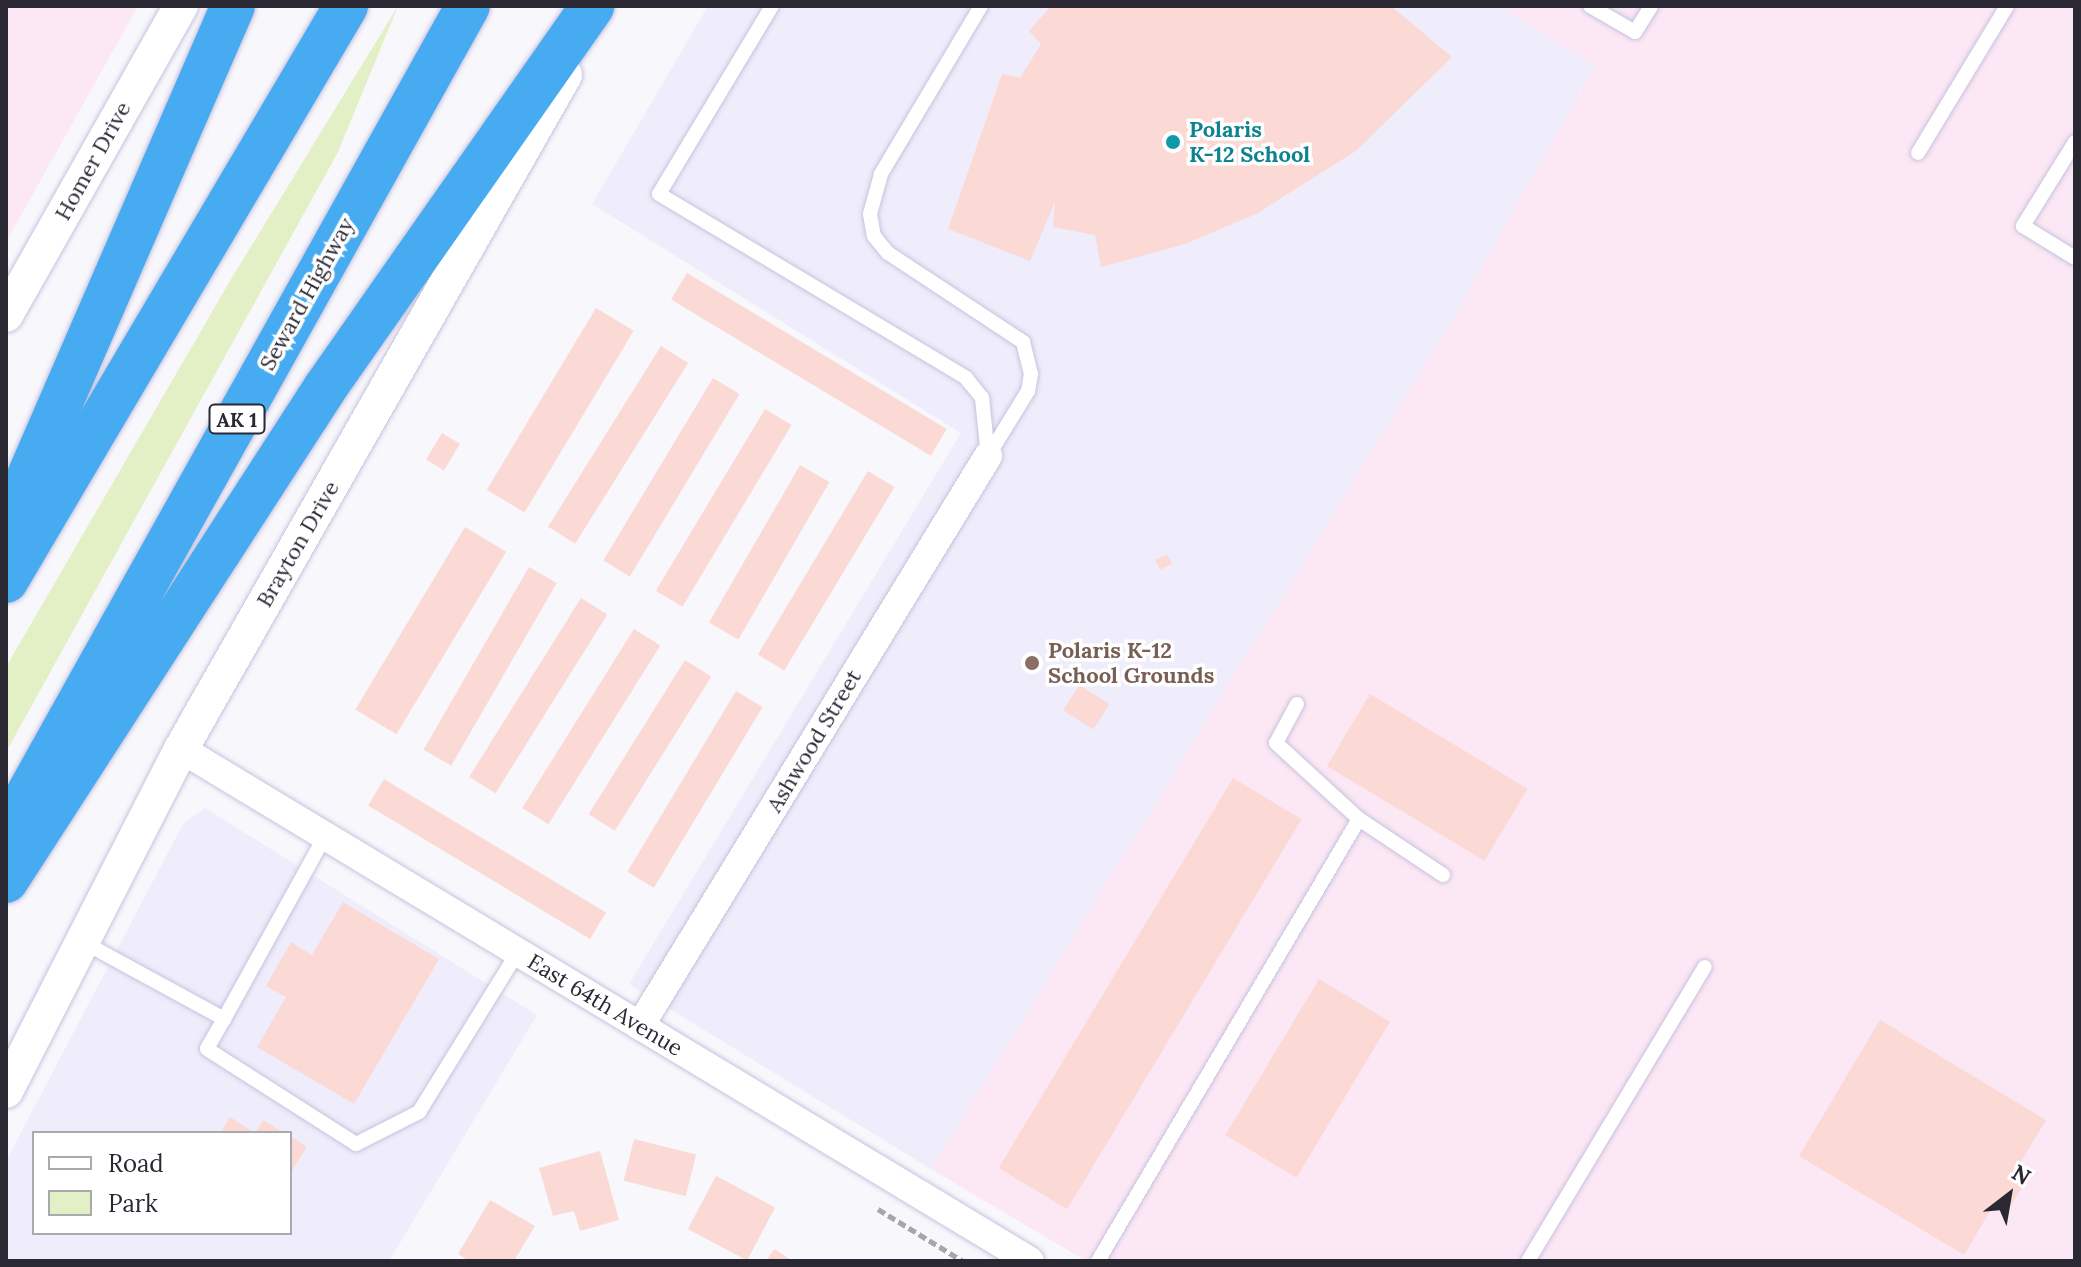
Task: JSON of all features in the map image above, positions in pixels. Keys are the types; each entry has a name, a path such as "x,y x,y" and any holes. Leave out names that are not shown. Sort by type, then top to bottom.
{"highway":[{"path":"6,529 233,6"},
{"path":"6,581 346,6"},
{"name":"Seward Highway","path":"6,833 468,6"},
{"path":"6,881 325,388 592,6"}],"street":[{"name":"Homer Drive","path":"6,315 181,6"},
{"name":"Brayton Drive","path":"6,1091 181,749 605,6"},
{"name":"Ashwood Street","path":"640,1026 988,456"},
{"name":"East 64th Avenue","path":"181,749 1030,1261"}],"lane":[{"path":"772,6 659,194 966,378 982,398 988,456"},
{"path":"981,6 881,174 870,214 874,236 888,253 1023,342 1031,374 1028,391 988,456"},
{"path":"1590,6 1635,32 1651,6"},
{"path":"1918,153 2007,6"},
{"path":"2074,146 2023,226 2075,258"},
{"path":"1297,704 1276,743 1359,819 1443,875"},
{"path":"1098,1261 1359,819"},
{"path":"325,836 207,1049 356,1144 419,1112 518,952"},
{"path":"82,942 224,1019"},
{"path":"1528,1261 1705,967"}],"shaded area":[{"path":"6,6 138,6 6,242"},
{"name":"Polaris K-12 School Grounds","path":"708,6 1498,6 1595,65 1448,327 931,1169 629,984 961,433 592,204"},
{"path":"1498,6 2075,6 2075,1261 1086,1261 931,1169 1448,327 1595,66"},
{"path":"205,808 537,1015 389,1261 6,1261 6,1161 183,824"}],"green space":[{"path":"398,6 338,152 6,752 6,667 230,281"}],"building":[{"name":"Polaris K-12 School","path":"1051,6 1391,6 1452,57 1356,151 1256,214 1185,244 1101,267 1095,235 1053,227 1055,202 1030,261 948,229 1002,74 1020,78 1041,44 1029,31"},
{"path":"687,273 947,429 931,456 671,300"},
{"path":"596,308 634,331 525,512 487,490"},
{"path":"661,346 688,363 575,544 548,527"},
{"path":"713,378 740,394 630,577 603,561"},
{"path":"765,409 792,425 682,607 656,591"},
{"path":"442,433 460,444 444,470 426,460"},
{"path":"800,465 829,482 738,640 709,623"},
{"path":"868,471 895,487 784,670 758,654"},
{"path":"465,527 506,552 396,734 355,710"},
{"path":"1167,554 1172,564 1160,570 1155,560"},
{"path":"529,567 557,583 451,766 424,750"},
{"path":"581,598 607,614 495,793 469,777"},
{"path":"634,629 660,645 548,824 522,808"},
{"path":"685,660 711,676 615,831 589,814"},
{"path":"1079,685 1110,704 1094,730 1063,710"},
{"path":"736,691 763,707 654,888 627,872"},
{"path":"1370,694 1528,789 1484,861 1327,766"},
{"path":"1233,778 1302,819 1067,1209 999,1168"},
{"path":"384,779 606,912 590,939 368,806"},
{"path":"343,902 439,959 354,1104 257,1047 286,997 266,986 291,942 312,955"},
{"path":"1319,979 1390,1022 1296,1178 1225,1135"},
{"path":"1880,1020 2046,1120 2013,1175 2025,1182 2009,1209 1996,1201 1964,1255 1799,1156"},
{"path":"230,1117 252,1131 221,1131"},
{"path":"263,1120 281,1131 256,1131"},
{"path":"292,1137 307,1147 292,1171"},
{"path":"634,1139 696,1154 686,1196 624,1181"},
{"path":"600,1151 619,1220 580,1231 574,1211 553,1216 539,1168"},
{"path":"716,1176 775,1207 747,1260 688,1229"},
{"path":"490,1200 535,1226 514,1261 469,1261 458,1254"},
{"path":"774,1249 793,1261 766,1261"}],"place":[{"name":"Polaris K-12 School","path":"1173,142"},
{"name":"Polaris K-12 School Grounds","path":"1032,663"}]}
